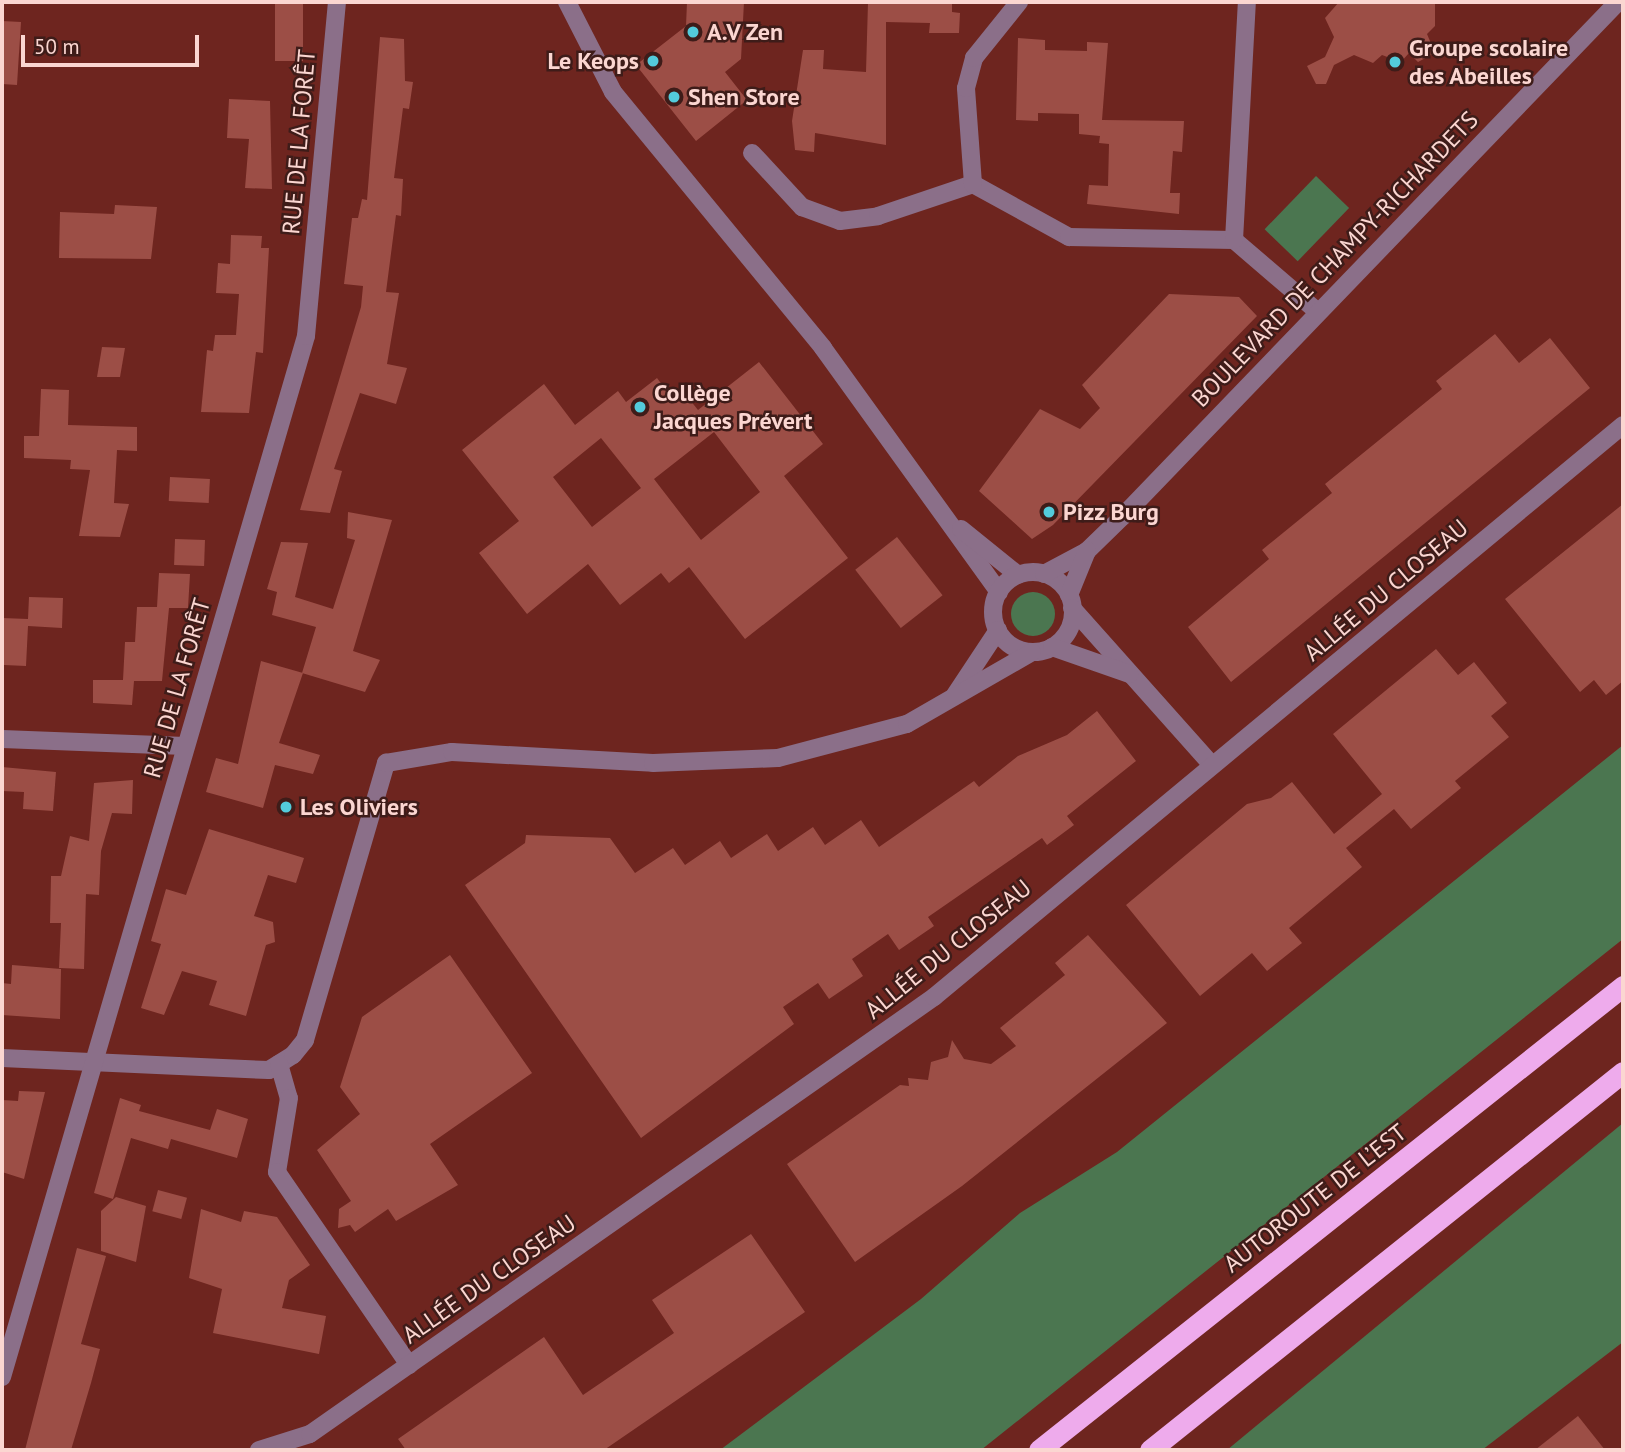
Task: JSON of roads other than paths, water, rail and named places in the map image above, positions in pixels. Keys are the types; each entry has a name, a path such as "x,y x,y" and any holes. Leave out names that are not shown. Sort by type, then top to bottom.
{"highway":[{"name":"AUTOROUTE DE L’EST","path":"1039,1450 1623,986"},
{"path":"1150,1450 1623,1072"}],"street":[{"name":"RUE DE LA FORÊT","path":"2,1377 306,336 337,2"},
{"path":"567,2 613,92 675,170 684,190 815,355 834,369 958,527 999,592 998,630 953,698"},
{"path":"973,184 966,88 974,58 1019,2"},
{"path":"1234,240 1247,2"},
{"name":"BOULEVARD DE CHAMPY-RICHARDETS","path":"1044,574 1087,551 1618,2"},
{"path":"752,153 802,207 840,221 878,216 973,184 1000,193 1041,226 1069,237 1234,240 1318,312"},
{"name":"ALLÉE DU CLOSEAU","path":"260,1450 310,1434 934,997 1623,425"},
{"path":"958,527 1017,575"},
{"name":"BOULEVARD DE CHAMPY-RICHARDETS","path":"1071,602 1087,551"},
{"path":"999,592 1017,575 1044,574 1071,602 1129,674 1212,765"},
{"path":"2,1058 269,1070 279,1064 305,1040 386,763 452,752 653,763 778,758 873,736 953,698 1031,652 1052,647 1067,633 1071,602"},
{"path":"998,630 1012,645 1031,652"},
{"path":"1052,647 1129,674"},
{"path":"2,739 186,746"},
{"path":"279,1064 289,1098 277,1172 409,1365"}],"place":[{"name":"A.V Zen","path":"693,32"},
{"name":"Le Keops","path":"653,61"},
{"name":"Groupe scolaire des Abeilles","path":"1395,62"},
{"name":"Shen Store","path":"674,97"},
{"name":"Collège Jacques Prévert","path":"640,407"},
{"name":"Pizz Burg","path":"1049,512"},
{"name":"Les Oliviers","path":"286,807"}]}
